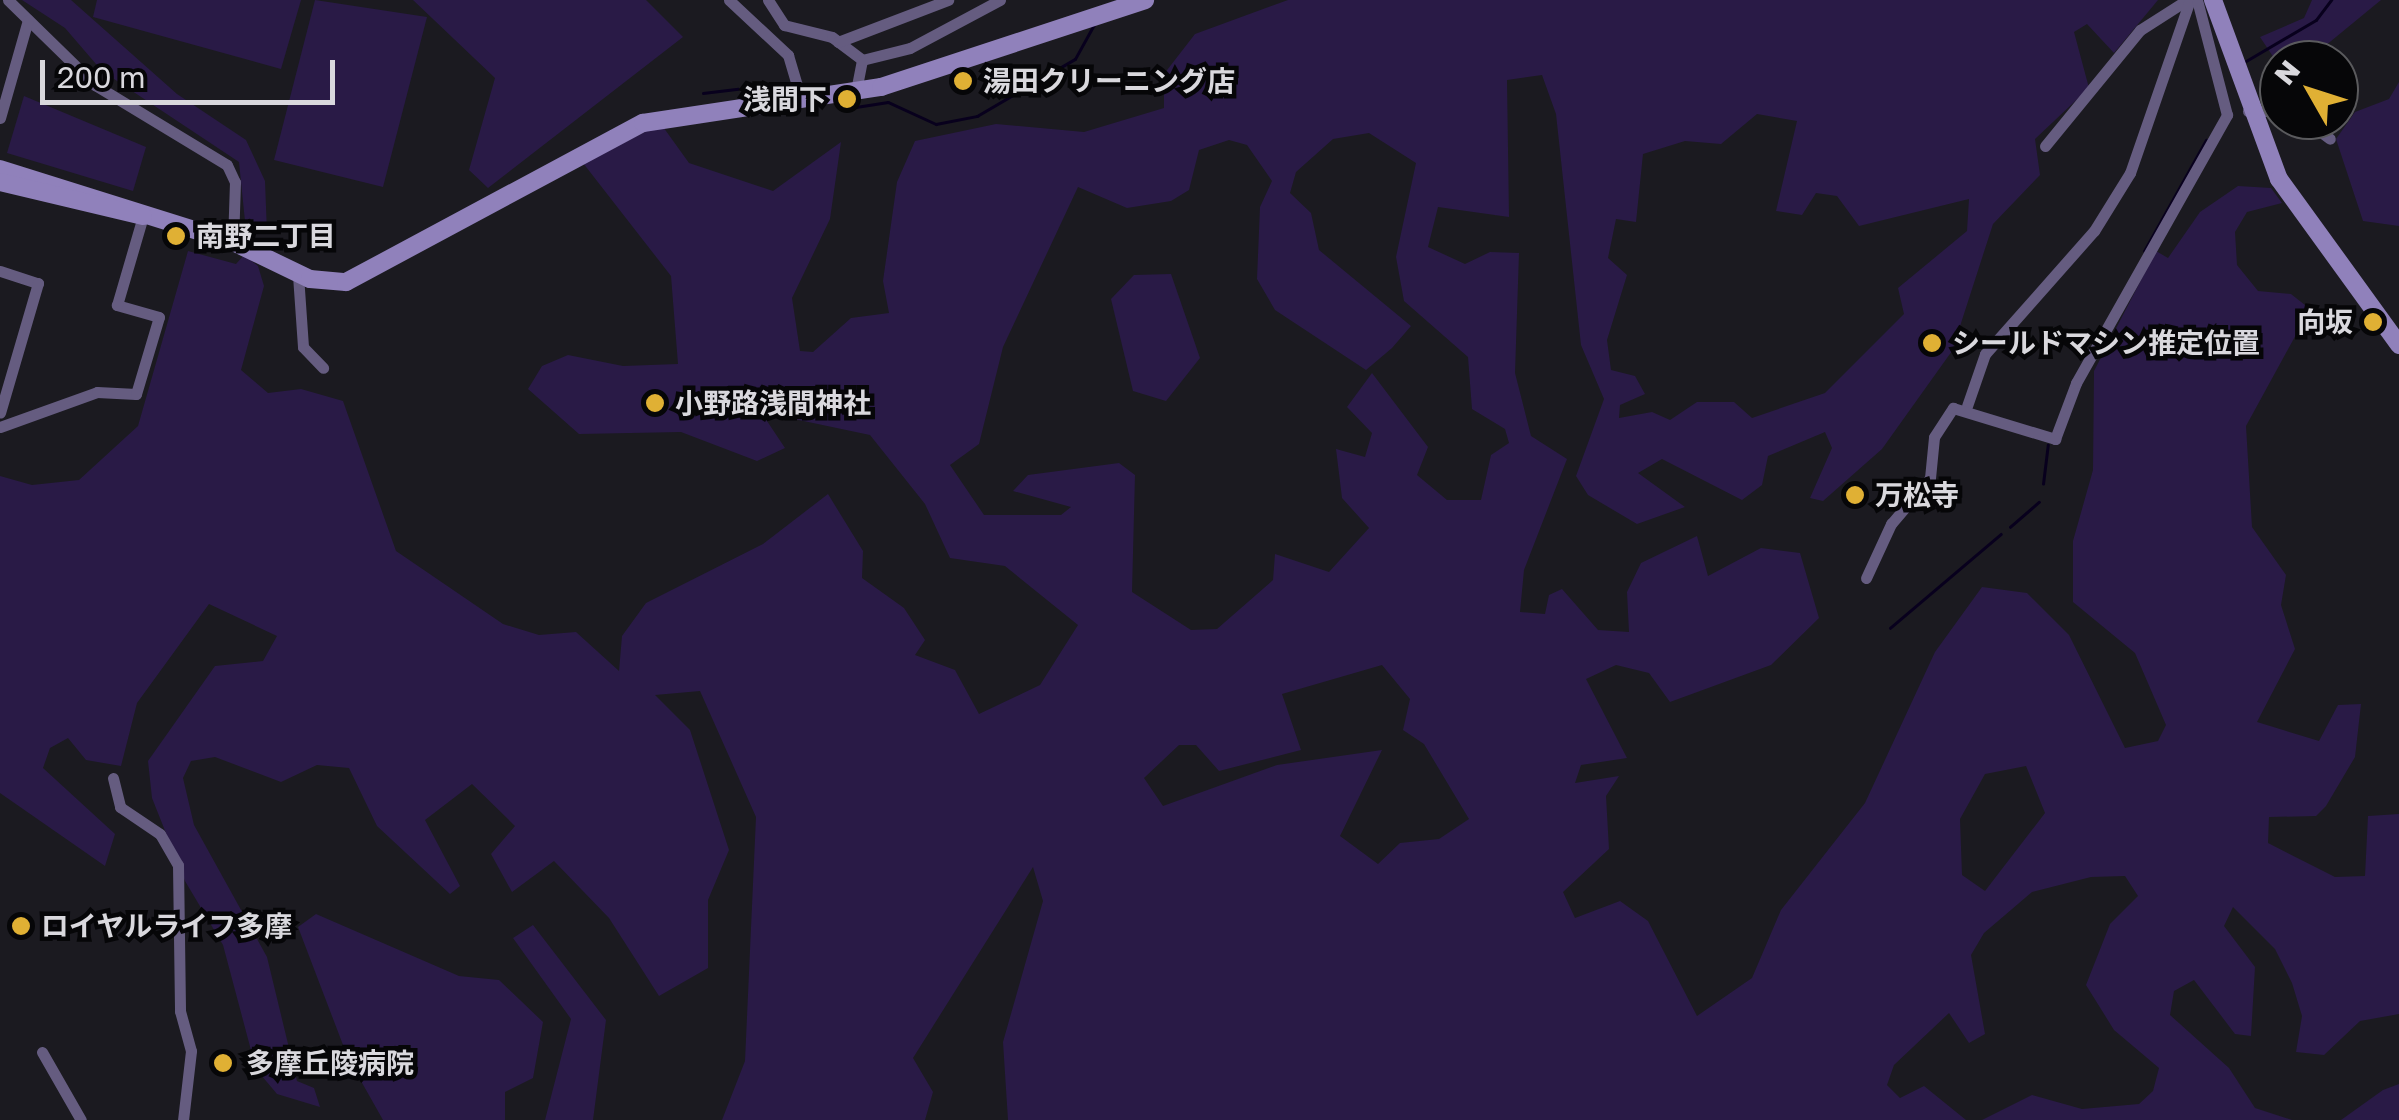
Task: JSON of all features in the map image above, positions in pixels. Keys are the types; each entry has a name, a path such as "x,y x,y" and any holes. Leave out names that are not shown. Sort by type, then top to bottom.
{"street":[{"path":"8,0 95,85 230,169 238,245"},
{"path":"729,0 788,55 801,99"},
{"path":"768,0 784,25 838,42 862,60"},
{"path":"838,42 948,0"},
{"path":"862,60 910,48 1000,0"},
{"path":"0,168 238,245 298,274 358,279 642,122 856,91 1145,0"},
{"path":"2046,146 2118,53 2192,0"},
{"path":"1967,406 1985,354 2094,231 2130,173 2192,0"},
{"path":"1866,578 1891,524 1930,478 1934,438 1954,408 1967,406 2056,439 2076,383 2227,115 2192,0"},
{"path":"2212,0 2248,111 2295,205 2399,345"},
{"path":"0,118 4,90 28,20"},
{"path":"856,91 862,60"},
{"path":"2248,111 2259,111"},
{"path":"0,182 143,216"},
{"path":"0,428 96,392 136,394 160,317 118,304 143,216"},
{"path":"0,272 38,283 5,379 0,413"},
{"path":"298,274 303,347 323,368"},
{"path":"112,778 120,806 160,834 178,865 180,1011 190,1051 183,1120"},
{"path":"42,1052 81,1120"}],"shaded area":[{"path":"22,0 71,0 177,94 246,140 265,181 267,233 246,231 239,162 102,71 65,28"},
{"path":"97,0 301,0 281,69 93,17"},
{"path":"315,0 427,17 383,187 274,160"},
{"path":"413,0 646,0 683,37 488,188 469,170 495,78"},
{"path":"1288,0 2158,0 2114,53 2087,24 2074,32 2089,88 2035,139 2040,175 1993,224 1952,351 1882,449 1823,501 1810,498 1832,448 1825,432 1768,456 1762,485 1742,500 1662,459 1638,473 1685,507 1637,524 1588,495 1576,476 1604,399 1581,345 1556,114 1542,75 1507,80 1509,217 1438,207 1428,247 1465,264 1490,252 1519,253 1515,373 1531,436 1567,459 1524,570 1520,612 1545,614 1549,595 1562,589 1598,630 1629,632 1627,592 1641,563 1697,536 1708,576 1761,548 1800,553 1819,618 1771,665 1670,702 1649,673 1616,665 1586,679 1627,758 1581,765 1575,783 1619,776 1606,796 1609,849 1563,892 1575,918 1620,901 1648,921 1697,1016 1752,978 1781,910 1865,803 1935,652 1982,587 2027,593 2069,635 2125,748 2158,741 2166,725 2135,653 2073,602 2073,541 2093,470 2094,371 2156,251 2168,258 2200,212 2238,186 2271,188 2282,203 2247,212 2235,232 2237,265 2258,291 2291,294 2310,309 2246,426 2252,527 2286,575 2281,605 2295,649 2257,722 2319,741 2338,705 2361,704 2355,757 2326,806 2316,816 2269,817 2268,843 2335,877 2365,876 2368,816 2399,814 2399,1014 2360,1021 2324,1055 2296,1052 2302,1016 2292,983 2275,949 2233,907 2224,926 2255,967 2251,1036 2235,1034 2194,980 2174,991 2170,1015 2229,1068 2255,1108 2292,1120 1982,1120 2032,1095 2082,1109 2139,1104 2153,1091 2159,1068 2114,1030 2086,985 2110,924 2138,896 2125,876 2091,877 2032,892 1984,933 1971,955 1985,1034 1969,1043 1949,1013 1894,1065 1887,1085 1900,1098 1924,1086 1966,1120 1008,1120 1003,1042 1043,901 1033,867 913,1058 933,1092 925,1120 722,1120 745,1061 756,817 700,691 655,695 690,730 729,850 708,900 708,968 659,996 609,918 554,861 512,892 491,854 515,826 472,784 425,820 460,886 450,894 377,826 349,768 317,765 281,782 215,757 191,761 183,778 194,825 267,957 297,1081 314,1088 320,1107 277,1094 256,1069 223,945 185,881 152,798 148,761 215,666 263,661 277,636 209,604 137,703 121,766 86,760 68,738 50,748 43,768 115,834 105,866 0,793 0,476 32,485 79,480 138,426 188,251 236,264 244,255 258,266 264,286 241,370 268,393 301,389 343,401 396,551 503,624 539,635 576,632 619,671 622,636 646,603 763,544 828,494 863,551 862,578 904,608 925,640 915,655 955,670 979,714 1040,685 1078,625 1005,566 950,558 925,504 870,435 761,412 785,448 757,461 681,432 579,434 528,389 542,366 568,355 623,366 678,364 671,276 583,163 661,124 689,163 773,191 841,142 830,219 792,298 800,351 813,352 851,318 889,313 883,281 897,182 915,141 996,124 1084,132 1164,108 1164,74 1195,34","holes":["1757,114 1797,121 1776,211 1802,215 1816,193 1837,196 1859,226 1969,199 1967,231 1898,288 1904,314 1825,393 1752,418 1734,402 1697,402 1670,420 1652,412 1619,418 1620,405 1645,394 1635,376 1611,370 1607,340 1627,275 1608,258 1616,219 1636,222 1643,154 1685,141 1721,144","1369,133 1416,163 1396,257 1404,301 1468,357 1472,409 1505,429 1509,443 1491,455 1481,500 1447,500 1417,475 1428,447 1372,373 1347,407 1372,433 1365,457 1336,449 1342,498 1369,528 1329,572 1275,554 1273,580 1217,629 1191,630 1132,592 1135,475 1119,463 1028,475 1013,491 1071,507 1061,515 984,515 950,465 979,444 1003,347 1078,187 1127,208 1171,201 1189,190 1199,150 1229,140 1247,145 1272,181 1260,207 1257,279 1275,310 1366,370 1392,348 1411,326 1319,250 1311,213 1290,193 1296,172 1333,139","1382,665 1410,699 1403,730 1424,744 1469,819 1439,839 1400,843 1378,864 1340,836 1382,750 1277,765 1163,806 1144,778 1179,745 1196,745 1219,771 1301,750 1282,694","2026,766 2045,813 1985,891 1962,875 1960,819 1985,774"]},
{"path":"2312,0 2381,0 2332,40 2260,37 2304,18"},
{"path":"2399,82 2399,226 2363,221 2336,140 2359,140 2359,110 2389,99"},
{"path":"24,96 146,147 133,191 7,153"},
{"path":"1171,274 1200,358 1166,401 1133,391 1111,299 1134,275"},
{"path":"316,914 459,976 499,980 543,1022 533,1078 505,1092 505,1120 383,1120 348,1058 298,927"},
{"path":"533,925 606,1020 593,1120 545,1120 571,1019 513,938"},
{"path":"2399,1084 2399,1120 2341,1120 2383,1090"}],"waterway":[{"path":"2246,61 2316,20 2331,0"},
{"path":"856,107 888,102 936,124 977,116 1075,59 1094,25"},
{"path":"703,93 738,89"},
{"path":"749,92 772,95"},
{"path":"2144,251 2206,140"},
{"path":"2043,484 2048,445"},
{"path":"2010,527 2039,502"},
{"path":"1890,628 2001,534"}],"place":[{"name":"湯田クリーニング店","path":"963,81"},
{"name":"浅間下","path":"847,99"},
{"name":"南野二丁目","path":"176,236"},
{"name":"向坂","path":"2373,322"},
{"name":"シールドマシン推定位置","path":"1932,343"},
{"name":"小野路浅間神社","path":"655,403"},
{"name":"万松寺","path":"1855,495"},
{"name":"ロイヤルライフ多摩","path":"21,926"},
{"name":"多摩丘陵病院","path":"223,1063"}]}
